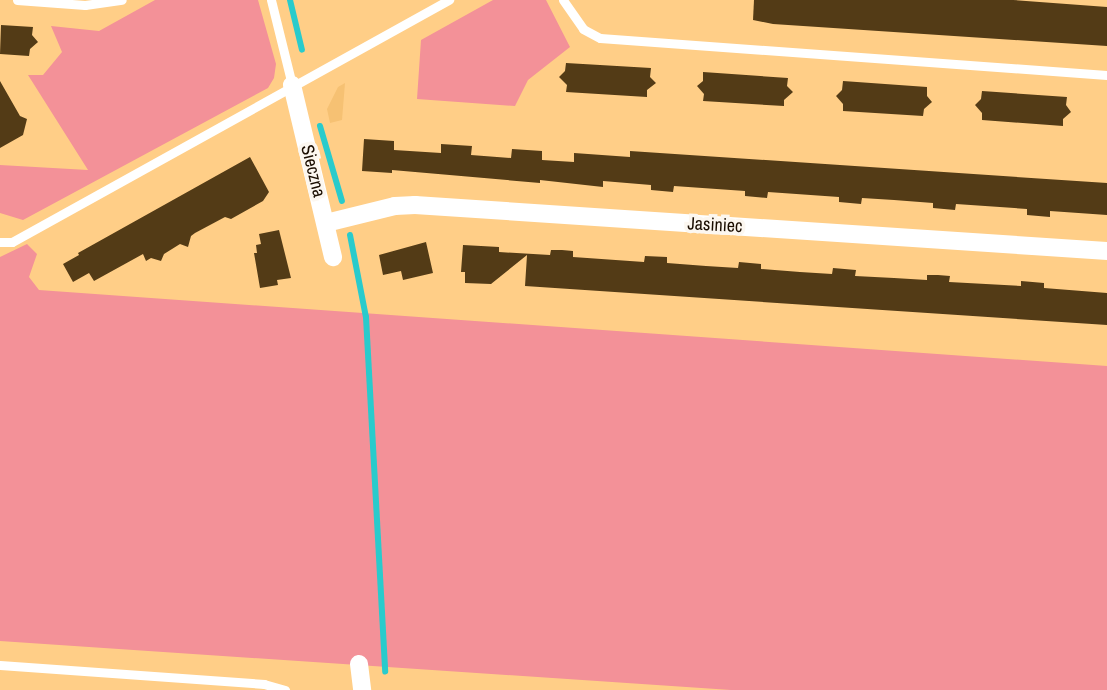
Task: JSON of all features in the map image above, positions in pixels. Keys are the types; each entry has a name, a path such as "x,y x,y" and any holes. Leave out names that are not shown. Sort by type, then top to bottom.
{"street":[{"name":"Sieczna","path":"292,85 332,257"},
{"name":"Jasiniec","path":"326,223 394,206 415,205 1107,251"},
{"path":"359,664 362,690"}],"lane":[{"path":"17,0 85,5 122,0"},
{"path":"271,0 292,85"},
{"path":"0,242 12,242 449,0"},
{"path":"564,0 583,29 600,38 1107,75"},
{"path":"0,665 264,684 285,690"}],"shaded area":[{"path":"155,0 258,0 276,64 274,78 268,88 23,220 0,213 0,165 88,170 28,75 43,75 62,52 51,26 99,31"},
{"path":"493,0 546,0 570,47 528,80 515,106 417,99 421,40"},
{"path":"345,83 342,120 330,123 327,109 338,87"},
{"path":"27,244 37,254 29,277 39,290 1107,366 1107,690 731,690 0,641 0,257"}],"building":[{"path":"754,0 1013,0 1107,7 1107,46 773,24 753,20"},
{"path":"1,25 33,27 32,35 38,42 30,49 29,56 0,54"},
{"path":"566,63 651,68 650,77 656,83 647,90 647,97 566,92 567,85 559,77 565,71"},
{"path":"703,72 788,78 787,86 793,92 784,100 784,106 703,101 704,94 697,86 703,81"},
{"path":"0,81 20,116 27,119 23,135 0,148"},
{"path":"843,81 927,87 927,96 932,102 924,109 923,116 843,111 843,104 836,96 842,90"},
{"path":"982,91 1067,97 1066,105 1071,112 1063,119 1063,126 982,120 982,113 975,105 981,99"},
{"path":"364,139 394,141 394,150 441,153 441,144 472,146 471,155 511,158 512,149 542,151 542,160 574,162 574,153 630,157 630,151 1107,183 1107,215 1050,211 1050,217 1027,215 1027,209 956,204 955,210 933,208 933,203 894,200 862,198 861,204 839,202 839,197 768,192 767,198 745,196 745,191 674,186 673,192 651,190 651,185 603,181 603,187 392,170 392,173 362,171"},
{"path":"250,157 269,192 263,201 231,219 225,217 195,233 191,236 188,247 180,244 164,254 161,261 151,258 146,261 143,254 94,281 89,273 73,282 63,264 79,255 78,253"},
{"path":"279,230 291,278 277,280 278,285 260,288 254,253 257,253 256,245 261,244 259,234"},
{"path":"426,242 433,273 403,280 401,271 383,275 379,255"},
{"path":"463,245 499,247 499,252 550,255 551,250 573,251 573,257 644,262 645,256 667,257 667,263 738,268 739,262 761,264 761,269 832,274 833,268 856,270 855,276 927,280 927,275 938,275 950,276 949,282 1021,286 1021,281 1044,283 1044,288 1107,293 1107,325 525,286 527,255 491,284 465,283 465,272 461,272"}],"waterway":[{"path":"290,0 302,50"},
{"path":"320,126 342,201"},
{"path":"350,235 366,317 385,671"}]}
